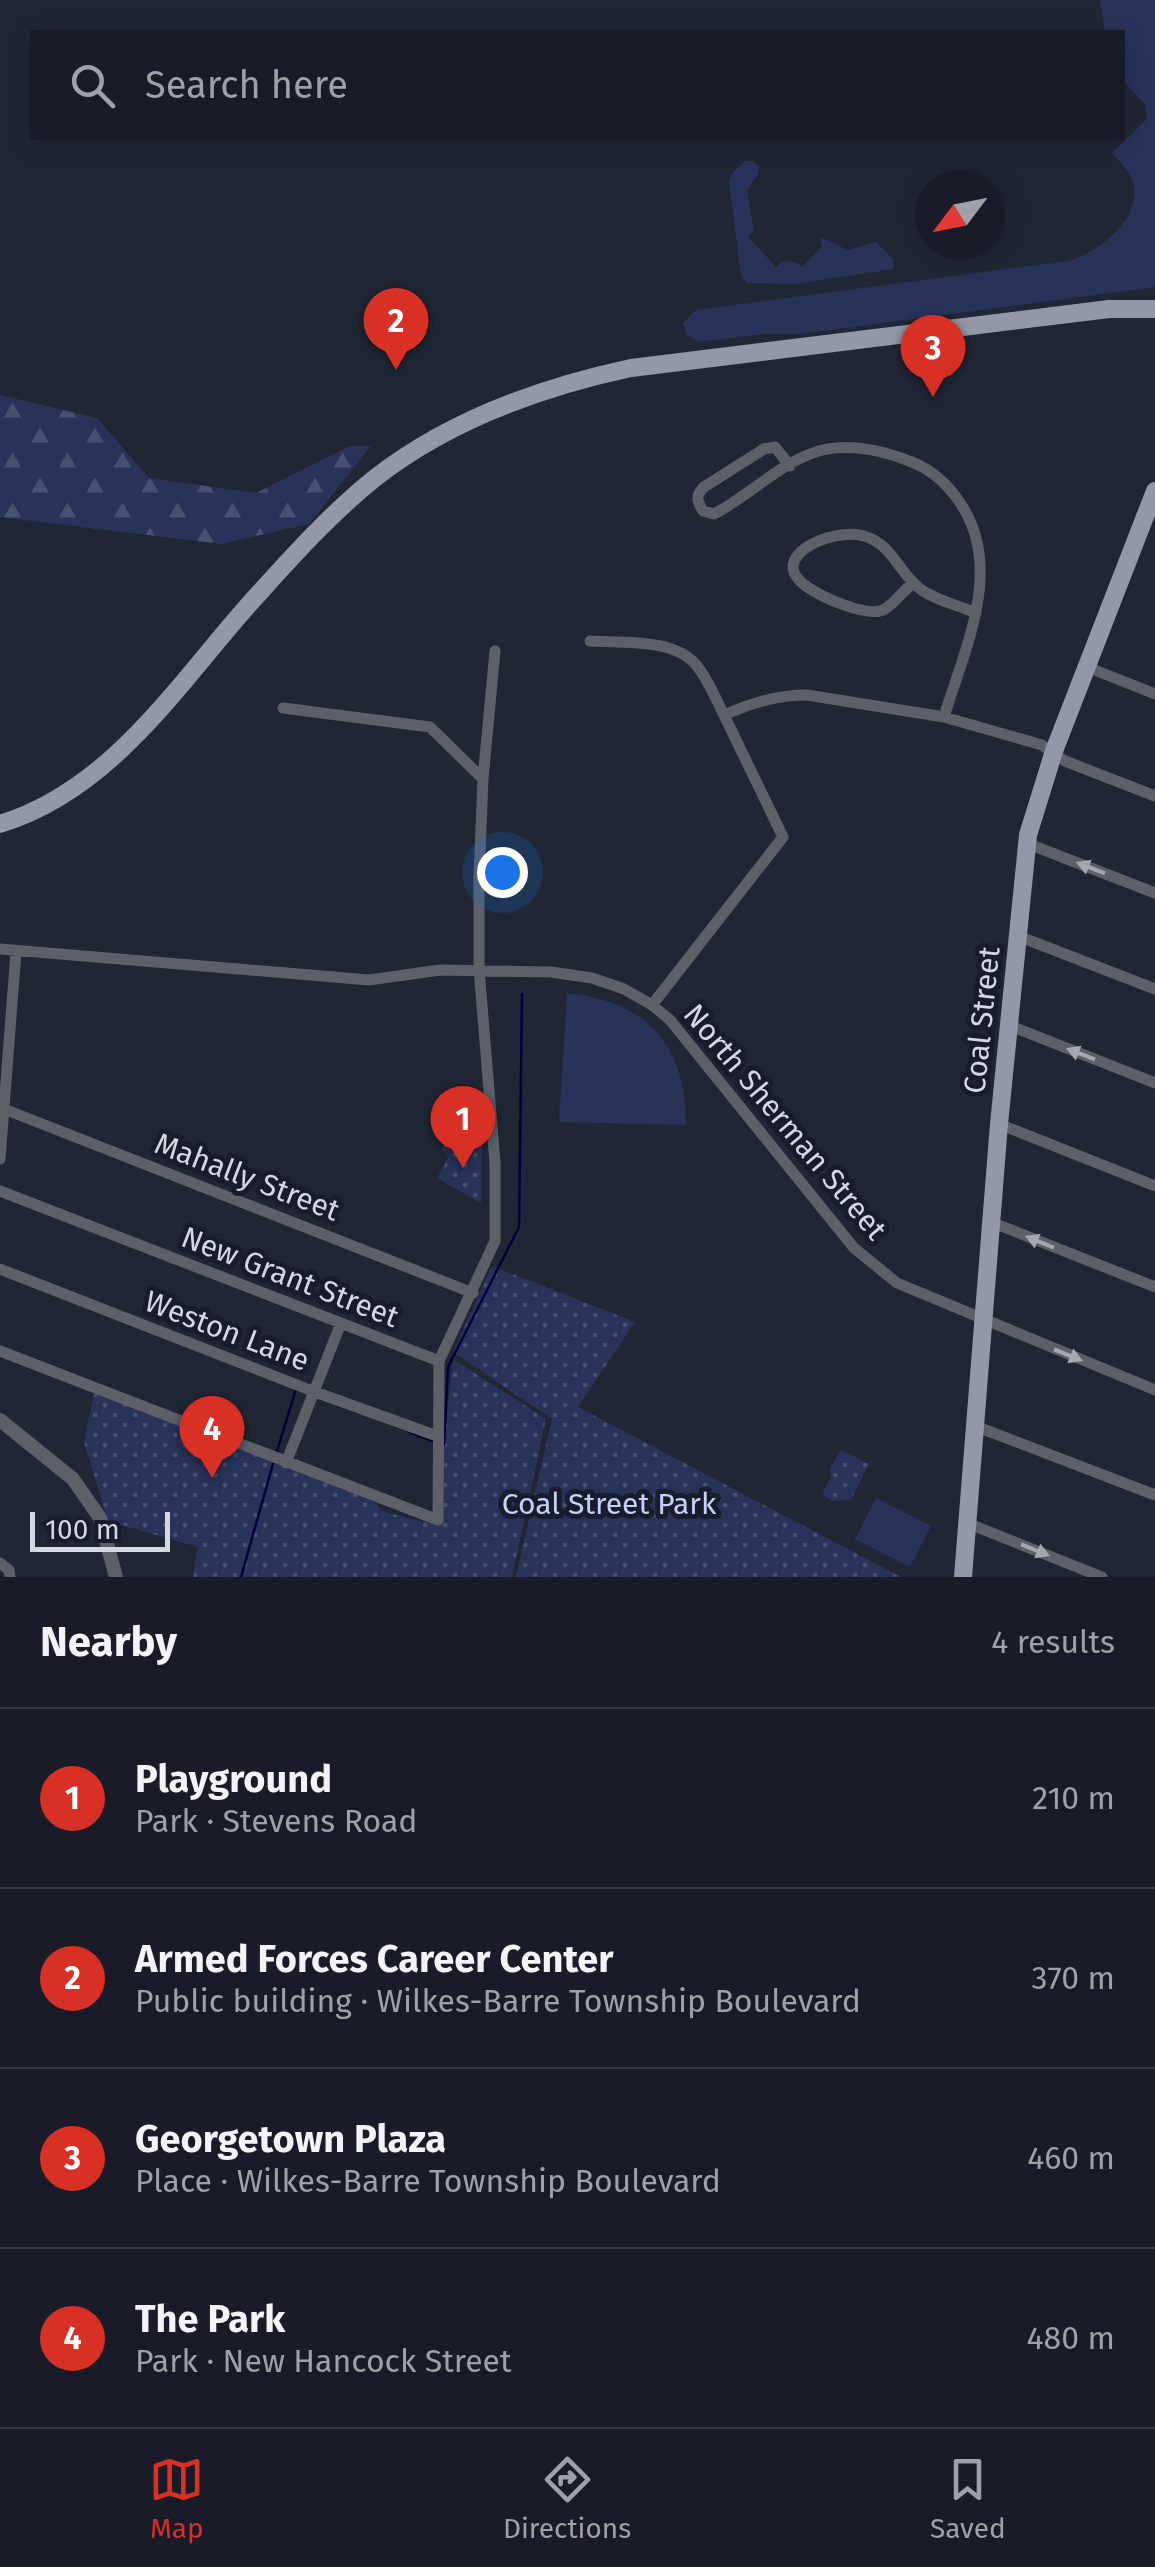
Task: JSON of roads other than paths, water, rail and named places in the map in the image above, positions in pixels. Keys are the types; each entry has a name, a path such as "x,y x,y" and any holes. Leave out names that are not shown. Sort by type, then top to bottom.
{"main road":[{"path":"1110,309 1132,299 1155,299"},
{"path":"0,824 41,807 92,776 141,730 327,521 376,477 430,441 580,379 631,368 1110,309 1155,309"},
{"name":"Coal Street","path":"963,1577 1026,843 1054,751 1155,492"}],"street":[{"path":"790,466 775,448 764,449 704,487 697,502 703,511 714,514 812,453 848,447 904,458 924,467 940,479 964,508 980,549 980,585 976,613 944,716"},
{"path":"914,583 882,612 853,608 806,587 795,572 797,556 813,543 842,533 873,539 892,553 925,592 976,613"},
{"path":"590,641 656,646 694,662 783,837 652,1005"},
{"path":"0,1351 438,1520 439,1362 496,1241 495,1163 479,969 482,779 495,651"},
{"path":"1086,667 1155,694"},
{"path":"724,715 754,702 796,695 944,716 1054,751 1065,761 1155,796"},
{"path":"283,708 430,726 482,779"},
{"path":"1026,843 1155,893"},
{"path":"1018,936 1155,989"},
{"name":"North Sherman Street","path":"0,949 369,980 440,970 534,971 592,978 624,989 652,1005 710,1067 854,1248 897,1283 1155,1390"},
{"path":"0,1159 6,1009 16,952"},
{"path":"1008,1025 1155,1083"},
{"name":"Mahally Street","path":"4,1109 473,1293"},
{"path":"999,1124 1155,1186"},
{"name":"New Grant Street","path":"0,1190 439,1362"},
{"path":"991,1222 1155,1287"},
{"name":"Weston Lane","path":"0,1269 437,1436"},
{"path":"286,1463 341,1324"},
{"path":"0,1420 73,1479 100,1518 116,1577"},
{"path":"975,1426 1155,1495"},
{"path":"967,1523 1102,1577"},
{"path":"0,1563 9,1570 10,1577"}],"waterway":[{"path":"444,1445 448,1367 519,1227 522,994"},
{"path":"277,1451 296,1389"},
{"path":"407,1431 432,1441"},
{"path":"241,1577 273,1464"}],"place":[{"name":"Armed Forces Career Center","path":"396,370"},
{"name":"Georgetown Plaza","path":"933,397"},
{"name":"Playground","path":"463,1168"},
{"name":"The Park","path":"212,1478"}],"park label":[{"name":"Coal Street Park","path":"609,1504"}]}
